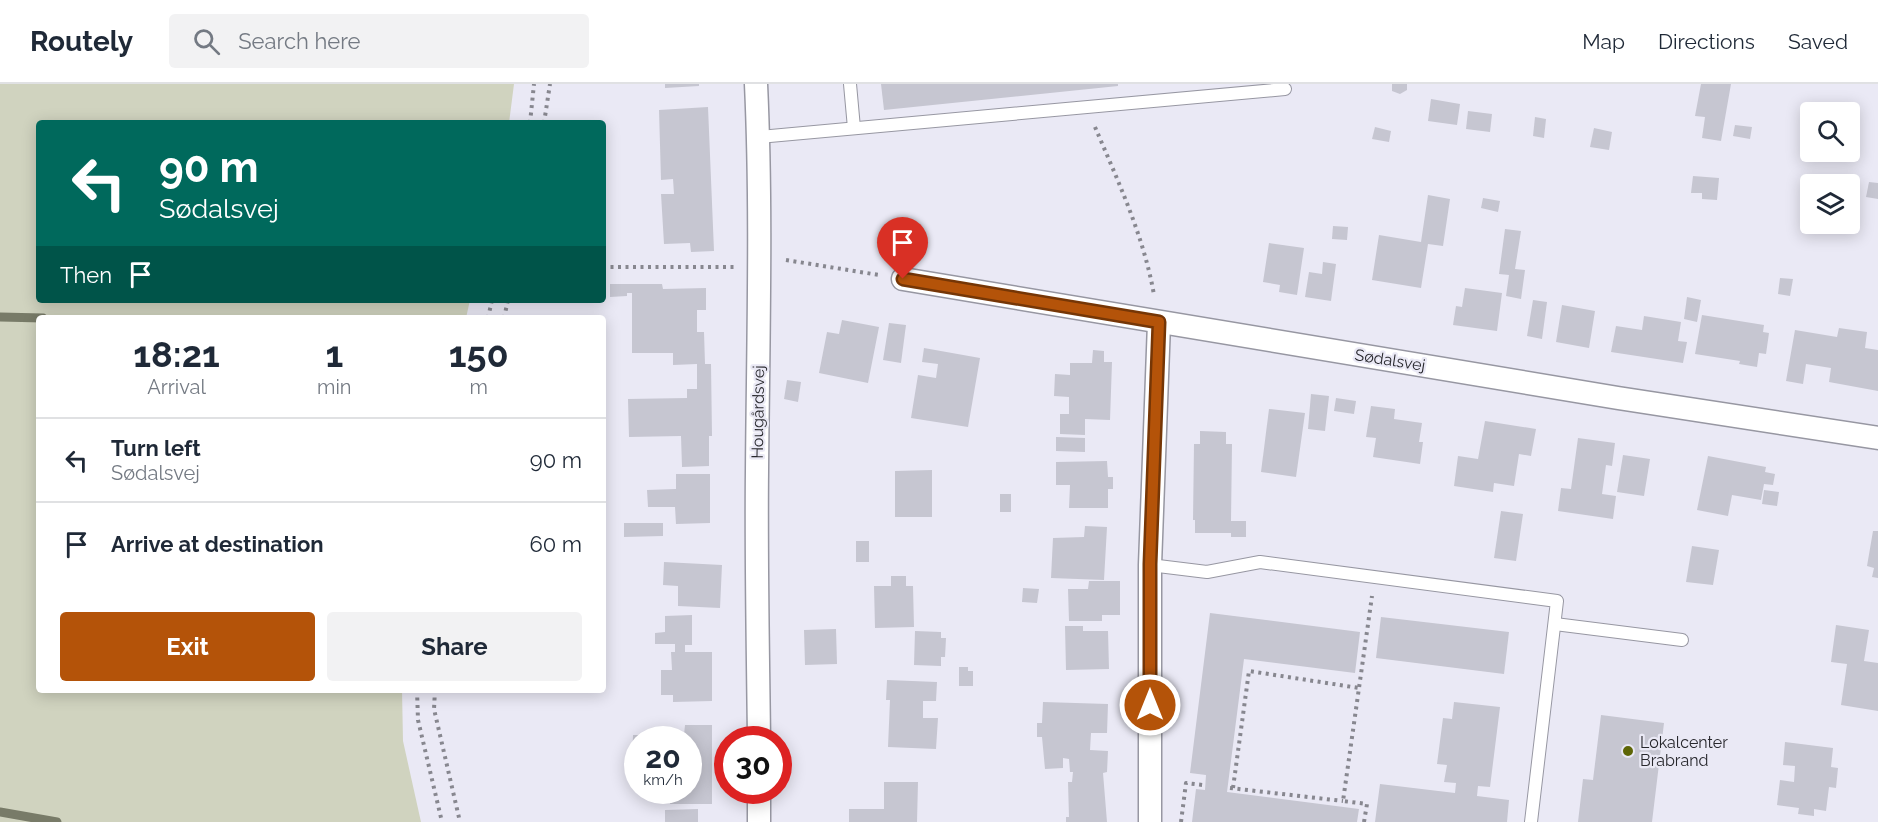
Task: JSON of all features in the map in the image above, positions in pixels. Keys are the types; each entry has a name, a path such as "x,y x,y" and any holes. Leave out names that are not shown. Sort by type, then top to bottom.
{"street":[{"name":"Hougårdsvej","path":"756,84 759,137 757,482 759,726"},
{"name":"Sødalsvej","path":"903,279 1878,438"},
{"path":"1150,822 1150,564 1159,322"},
{"path":"759,804 759,822"}],"lane":[{"path":"850,84 854,128"},
{"path":"759,137 1284,89"},
{"path":"1150,564 1207,572 1260,562 1557,602 1531,822"},
{"path":"1555,624 1682,640"}],"path":[{"path":"530,120 534,84"},
{"path":"544,120 550,84"},
{"path":"1086,107 1123,194 1150,273"},
{"path":"606,267 759,266 789,259 903,279"},
{"path":"1343,801 1375,578"},
{"path":"1359,687 1249,672 1232,788 1366,804 1364,822"},
{"path":"417,693 418,720 442,822"},
{"path":"435,693 434,709 460,822"},
{"path":"1181,822 1186,783 1203,785"}],"green space":[{"path":"0,84 514,84 509,120 36,120 36,303 469,303 467,315 36,315 36,693 402,693 403,741 421,822 0,822"}],"building":[{"path":"665,84 699,84 699,86 665,88"},
{"path":"881,84 1118,84 1118,86 884,110"},
{"path":"1392,84 1407,84 1407,90 1400,94 1392,91"},
{"path":"1701,84 1731,84 1721,141 1702,138 1705,117 1695,116"},
{"path":"1431,99 1460,104 1457,125 1428,121"},
{"path":"708,107 714,251 691,252 690,243 664,244 661,194 674,194 673,179 661,180 659,110"},
{"path":"1468,111 1492,114 1490,132 1466,129"},
{"path":"1535,117 1546,119 1544,138 1533,136"},
{"path":"1735,125 1752,127 1750,139 1733,136"},
{"path":"1375,127 1391,131 1389,142 1372,139"},
{"path":"1594,128 1612,132 1609,150 1590,147"},
{"path":"1693,176 1719,178 1717,200 1702,199 1702,193 1691,193"},
{"path":"1869,182 1878,183 1878,199 1866,197"},
{"path":"1428,195 1450,199 1443,246 1428,244 1421,288 1372,280 1379,235 1421,242"},
{"path":"1483,198 1500,201 1498,212 1481,208"},
{"path":"1333,226 1348,227 1347,240 1332,239"},
{"path":"1505,229 1521,231 1515,269 1525,270 1521,299 1506,296 1509,275 1499,274"},
{"path":"1269,243 1304,248 1297,295 1279,292 1280,285 1263,282"},
{"path":"1323,262 1336,264 1331,301 1305,297 1309,272 1322,274"},
{"path":"1780,278 1793,279 1790,296 1778,294"},
{"path":"610,284 662,284 663,289 706,288 706,310 697,310 697,332 704,332 705,364 711,364 712,436 709,436 709,466 682,467 681,436 629,437 628,399 687,398 687,389 697,389 697,364 673,365 673,353 632,353 632,293 627,293 627,296 610,297"},
{"path":"1465,288 1502,293 1497,331 1453,325 1456,306 1462,307"},
{"path":"1687,297 1701,300 1697,322 1684,319"},
{"path":"1533,300 1547,302 1542,339 1527,336"},
{"path":"1562,305 1595,311 1589,348 1556,342"},
{"path":"1702,315 1764,325 1763,332 1769,333 1766,354 1759,353 1757,367 1739,364 1740,361 1695,354"},
{"path":"1644,316 1681,322 1678,341 1687,342 1683,363 1611,352 1616,326 1642,330"},
{"path":"842,320 879,327 868,383 819,373 827,332 839,334"},
{"path":"889,323 906,325 901,363 883,360"},
{"path":"1839,328 1867,332 1865,348 1878,350 1878,391 1829,382 1831,368 1806,364 1803,384 1786,381 1795,330 1837,337"},
{"path":"924,348 980,358 968,427 911,418 918,375 936,378 938,364 922,362"},
{"path":"1093,350 1104,351 1104,362 1112,362 1110,420 1085,419 1085,435 1060,434 1060,414 1069,414 1069,397 1054,396 1055,374 1070,375 1070,363 1092,363"},
{"path":"787,380 801,382 798,402 784,399"},
{"path":"1311,394 1329,396 1325,431 1308,429"},
{"path":"1336,398 1356,401 1354,414 1334,411"},
{"path":"1371,406 1395,409 1394,419 1422,423 1419,442 1423,442 1420,464 1373,457 1376,438 1366,437"},
{"path":"1269,409 1305,413 1296,477 1261,472"},
{"path":"1485,421 1536,429 1531,456 1519,454 1514,486 1494,483 1493,492 1454,486 1458,456 1478,459"},
{"path":"1200,431 1226,432 1226,444 1232,444 1231,521 1246,521 1246,537 1231,537 1231,533 1195,533 1195,520 1193,520 1194,444 1200,444"},
{"path":"1056,437 1085,438 1085,452 1056,451"},
{"path":"1578,438 1615,443 1612,466 1606,465 1602,494 1616,496 1613,519 1558,511 1561,488 1571,489"},
{"path":"1623,455 1650,459 1644,496 1617,492"},
{"path":"1708,456 1766,467 1765,472 1775,474 1773,485 1764,484 1761,500 1732,495 1728,516 1697,510"},
{"path":"1107,461 1108,477 1113,477 1113,489 1108,489 1108,508 1069,508 1070,485 1056,485 1056,462"},
{"path":"932,470 932,517 895,517 895,471"},
{"path":"676,474 710,474 710,523 676,524 675,507 648,507 647,490 676,489"},
{"path":"1764,490 1779,492 1777,506 1762,504"},
{"path":"1000,494 1011,494 1011,512 1000,512"},
{"path":"1501,511 1523,514 1516,561 1494,558"},
{"path":"624,523 663,523 663,536 624,537"},
{"path":"1085,526 1107,527 1104,580 1051,578 1053,538 1084,537"},
{"path":"1873,531 1878,531 1878,578 1872,577 1874,568 1867,566"},
{"path":"856,541 869,541 869,562 856,562"},
{"path":"1692,546 1719,550 1713,585 1686,582"},
{"path":"664,562 722,565 720,608 678,606 678,586 663,585"},
{"path":"891,576 906,576 906,586 913,586 914,627 875,628 874,586 891,586"},
{"path":"1089,581 1120,581 1120,615 1102,615 1102,621 1069,621 1068,589 1088,589"},
{"path":"1023,588 1039,589 1037,603 1022,602"},
{"path":"1210,613 1360,632 1355,673 1244,659 1227,792 1359,809 1357,822 1192,822 1196,789 1205,790 1206,775 1190,773"},
{"path":"692,615 692,645 685,645 685,652 712,652 712,701 673,702 673,695 661,695 661,670 672,670 671,652 675,652 675,644 655,644 655,633 665,632 665,616"},
{"path":"1381,617 1509,632 1504,674 1376,658"},
{"path":"1836,625 1869,630 1864,661 1878,663 1878,711 1841,705 1847,664 1831,662"},
{"path":"1065,626 1083,626 1083,631 1108,631 1109,669 1066,670"},
{"path":"836,629 837,664 805,665 804,630"},
{"path":"915,631 941,632 941,638 946,638 945,657 941,657 941,666 914,665"},
{"path":"959,667 968,667 968,671 973,671 973,686 959,686"},
{"path":"887,680 937,682 936,701 923,701 923,718 938,718 936,749 888,747 890,700 886,700"},
{"path":"1043,702 1108,704 1107,733 1091,733 1090,750 1108,751 1107,772 1103,773 1107,822 1066,822 1066,817 1069,817 1068,782 1072,782 1073,772 1070,772 1069,759 1063,758 1063,768 1045,769 1042,737 1037,737 1037,723 1042,723"},
{"path":"1454,702 1500,707 1490,787 1478,786 1477,796 1509,800 1507,822 1375,822 1380,784 1455,793 1456,783 1444,782 1447,765 1437,764 1443,718 1452,719"},
{"name":"Lokalcenter Brabrand","path":"1601,715 1664,723 1652,822 1578,822 1583,779 1593,780"},
{"path":"712,725 712,804 702,804 702,726 685,726"},
{"path":"1785,742 1833,748 1831,767 1838,768 1836,788 1829,787 1826,811 1814,809 1814,816 1798,814 1799,808 1777,805 1780,780 1794,782 1795,766 1783,765"},
{"path":"884,782 918,782 917,822 849,822 849,809 884,809"},
{"path":"698,809 698,822 665,822 665,810"}],"waterway":[{"path":"0,317 36,318"},
{"path":"0,812 57,822"}],"place":[{"name":"Lokalcenter Brabrand","path":"1628,751"}],"route":[{"path":"903,279 1159,322 1150,564 1150,705"}]}
